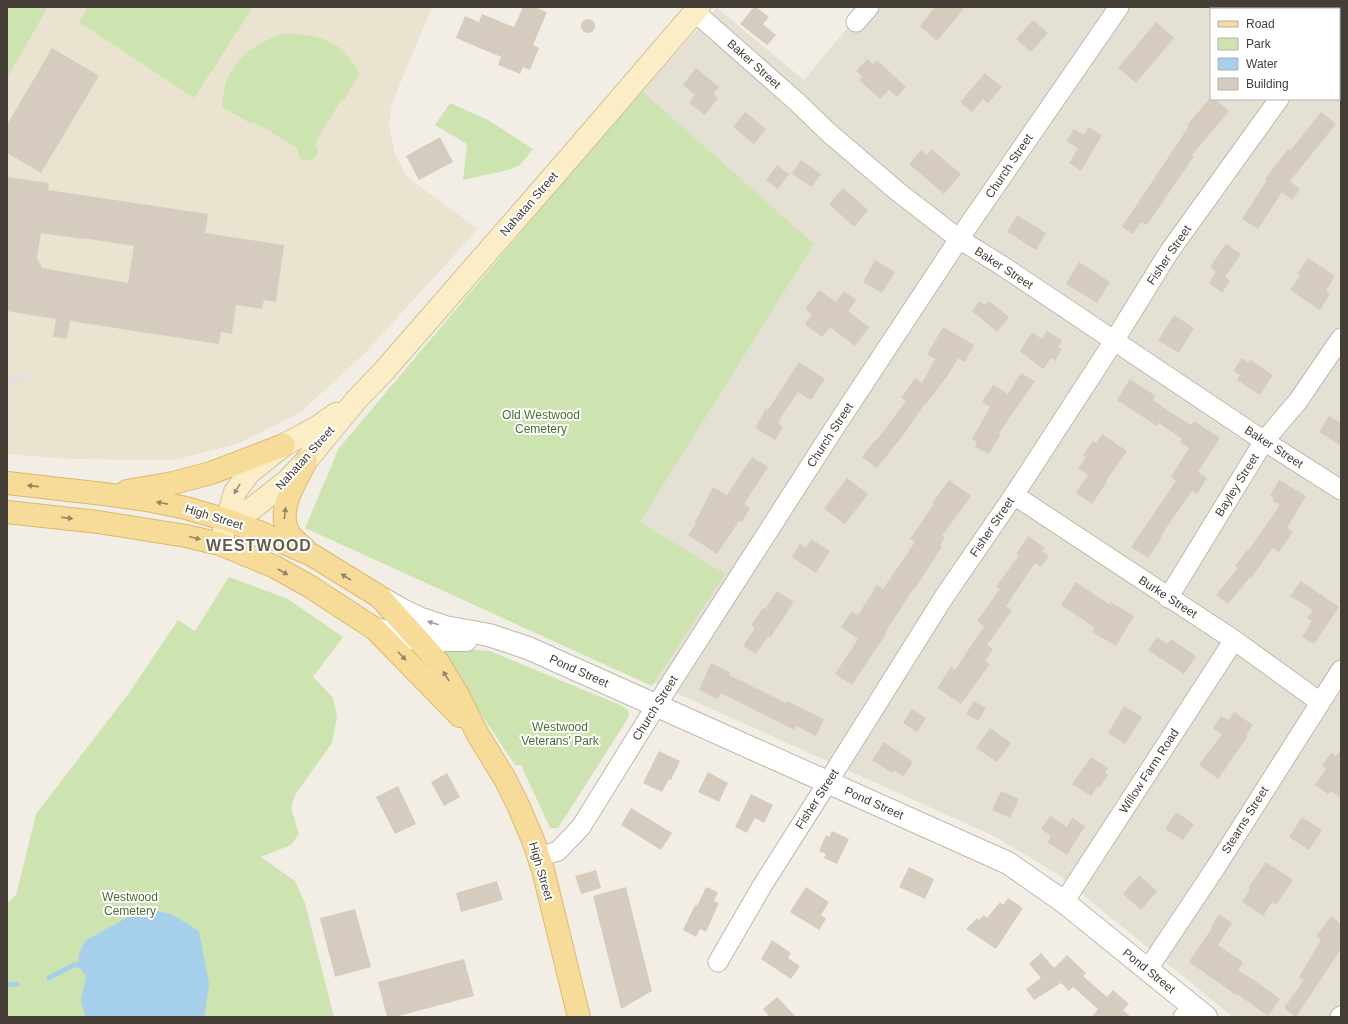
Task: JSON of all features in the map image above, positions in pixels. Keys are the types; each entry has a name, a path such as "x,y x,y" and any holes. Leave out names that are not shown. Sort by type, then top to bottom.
{"main road":[{"name":"Nahatan Street","path":"227,520 245,514 258,505 287,481 306,461 356,399 384,371 697,9"},
{"name":"Nahatan Street","path":"220,544 235,492 248,473 284,445 316,428 356,399"},
{"path":"104,494 143,490 211,473 284,445"},
{"path":"306,461 291,491 287,502 284,520 291,536 312,555"},
{"name":"High Street","path":"7,483 104,494 186,508 227,520 312,555 380,597 438,662 459,697 478,735 505,779 518,805 539,857 579,1017"},
{"name":"High Street","path":"7,512 105,523 186,536 220,544 275,567 316,590 375,629 478,735"}],"street":[{"path":"856,22 869,7"},
{"name":"Church Street","path":"539,857 558,851 581,827 656,706 833,431 959,239 1119,7"},
{"name":"Baker Street","path":"697,9 828,132 897,191 959,239 1001,265 1264,441 1341,490"},
{"name":"Fisher Street","path":"718,962 762,886 944,597 1014,495 1114,341 1169,252 1278,100"},
{"name":"Bayley Street","path":"1168,598 1264,441 1298,401 1341,338"},
{"name":"Burke Street","path":"1014,495 1168,598 1234,640 1320,702"},
{"name":"Pond Street","path":"380,597 421,619 445,627 489,635 528,648 1008,864 1064,902 1148,969 1194,1014"},
{"name":"Pond Street","path":"375,629 419,640 511,642"},
{"name":"Willow Farm Road","path":"1064,902 1234,640"},
{"name":"Stearns Street","path":"1148,969 1216,867 1341,670"}],"shaded area":[{"path":"7,7 432,7 392,103 389,124 395,154 407,177 478,229 366,352 301,412 240,443 174,460 70,459 7,454"},
{"path":"865,7 1341,7 1341,1017 1233,1017 1060,876 996,837 654,683 712,590 624,531 641,90 717,8 804,80"},
{"path":"29,370 31,380 26,379 7,389 7,380"}],"green space":[{"path":"7,7 48,7 7,78"},
{"path":"88,7 253,7 194,98 79,22"},
{"path":"282,34 307,35 318,37 327,41 345,53 360,73 344,100 341,100 315,144 317,154 312,160 308,161 304,160 298,155 297,148 256,123 252,124 222,107 224,89 228,76 233,67 255,47"},
{"name":"Old Westwood Cemetery","path":"641,90 814,244 640,522 725,574 652,686 305,528 339,448"},
{"path":"450,103 488,120 533,149 520,165 508,170 463,180 467,144 435,125"},
{"name":"Westwood Cemetery","path":"229,577 288,599 343,637 313,677 333,698 337,717 332,743 295,795 291,808 299,834 291,845 261,857 295,881 305,903 334,1017 7,1017 7,903 16,895 36,814 129,693 178,620 195,631"},
{"name":"Westwood Veterans' Park","path":"445,647 490,651 620,705 628,710 629,715 627,720 558,828 550,828 521,765 515,765 442,655"}],"water":[{"path":"149,909 171,914 199,931 209,984 205,1014 203,1017 85,1017 81,1000 86,976 78,963 80,951 85,941 137,912"}],"building":[{"path":"523,7 534,7 547,12 533,45 539,48 530,70 523,67 520,74 498,65 501,57 456,38 465,16 479,22 482,14 514,27"},
{"path":"754,7 769,17 763,24 776,35 767,45 740,24"},
{"path":"935,7 965,7 937,41 920,26"},
{"path":"585,19 591,19 595,23 595,29 591,33 585,33 581,29 581,23"},
{"path":"1033,20 1048,33 1031,52 1016,39"},
{"path":"1156,22 1174,38 1136,83 1118,68"},
{"path":"52,48 99,76 41,173 7,153 7,125"},
{"path":"867,59 873,64 877,60 906,87 897,97 889,90 880,99 859,80 863,77 856,71"},
{"path":"696,68 719,87 713,94 718,98 705,115 689,103 695,95 683,85"},
{"path":"985,73 1002,87 988,103 983,99 972,112 960,102"},
{"path":"1210,98 1210,100 1216,100 1229,111 1192,155 1194,156 1147,225 1141,222 1133,234 1122,227 1189,126 1187,125"},
{"path":"745,112 766,129 754,144 733,127"},
{"path":"1321,112 1336,124 1290,181 1300,189 1292,200 1282,192 1258,229 1242,219 1267,180 1265,179 1288,149 1290,151"},
{"path":"1088,127 1102,135 1081,171 1069,163 1078,148 1066,141 1074,129 1084,135"},
{"path":"440,137 453,162 419,180 406,156"},
{"path":"931,149 961,174 944,194 909,164 921,150 927,155"},
{"path":"801,160 821,174 812,187 792,174"},
{"path":"777,165 789,174 778,189 766,180"},
{"path":"7,177 49,183 48,190 208,214 205,233 284,245 276,302 264,300 262,309 236,305 232,334 221,332 219,344 70,321 67,339 53,337 56,319 7,311","holes":["41,233 134,246 128,283 42,268 37,258"]},
{"path":"843,188 868,210 854,227 829,204"},
{"path":"1017,215 1046,233 1036,250 1007,232"},
{"path":"1226,244 1241,254 1225,277 1230,281 1222,293 1209,283 1216,272 1210,267"},
{"path":"1308,258 1335,276 1326,291 1330,294 1320,310 1290,290 1300,276 1297,274"},
{"path":"875,260 895,272 882,293 863,282"},
{"path":"1079,262 1110,282 1097,303 1066,284"},
{"path":"819,290 836,302 844,291 856,300 848,311 869,327 855,346 830,327 822,337 805,324 812,314 805,309"},
{"path":"980,301 985,305 989,301 1009,317 997,332 972,311"},
{"path":"1174,315 1194,328 1179,353 1158,340"},
{"path":"943,327 974,345 965,362 958,358 948,375 926,404 925,403 907,430 877,468 862,457 876,439 877,440 906,401 901,398 915,378 922,383 935,359 927,354"},
{"path":"1047,331 1062,340 1058,347 1062,349 1055,361 1051,358 1043,369 1020,351 1032,332 1042,339"},
{"path":"1242,358 1249,363 1250,360 1273,375 1260,395 1237,380 1240,375 1233,371"},
{"path":"799,362 825,379 811,400 798,392 781,417 778,424 783,427 775,440 755,428 766,408 768,410"},
{"path":"1021,373 1035,381 999,433 1001,434 989,454 975,447 977,442 972,439 990,407 982,402 993,385 1008,394"},
{"path":"1130,379 1156,396 1153,400 1167,410 1191,425 1194,421 1220,438 1198,472 1207,478 1197,494 1192,491 1160,537 1162,538 1148,558 1131,547 1176,481 1171,477 1189,448 1180,442 1182,439 1159,423 1157,426 1117,400"},
{"path":"1329,416 1341,423 1341,446 1319,432"},
{"path":"1102,434 1127,451 1092,504 1076,493 1088,475 1078,468 1086,457 1083,455 1093,441 1096,443"},
{"path":"752,457 768,467 744,504 750,508 742,522 739,521 717,554 688,535 696,523 695,522 713,487 727,495"},
{"path":"847,478 868,494 845,524 824,509"},
{"path":"949,480 971,496 942,536 945,537 940,545 942,547 914,590 913,589 885,633 886,634 852,685 835,674 858,639 841,627 852,611 858,615 877,585 883,589 915,542 910,539 934,504 932,503"},
{"path":"1279,480 1306,496 1287,528 1293,532 1279,552 1273,548 1251,578 1250,577 1228,604 1216,595 1238,568 1235,566 1247,550 1248,551 1280,505 1273,501 1274,498 1270,496"},
{"path":"1028,536 1045,548 1042,551 1049,556 1041,567 1035,563 1006,606 1012,610 987,645 993,649 985,661 990,664 961,704 937,688 951,667 955,670 984,626 977,621 1000,589 996,587 1019,555 1016,554"},
{"path":"811,539 830,551 816,573 792,557 800,544 806,548"},
{"path":"1301,581 1339,607 1314,644 1302,637 1312,621 1307,618 1313,610 1290,596"},
{"path":"1076,582 1110,605 1111,602 1134,616 1116,646 1092,632 1095,628 1061,605"},
{"path":"777,591 794,602 770,638 768,636 756,654 743,646 755,628 751,625 763,608 765,609"},
{"path":"1157,637 1168,644 1171,639 1196,656 1184,674 1148,650"},
{"path":"711,663 730,672 729,675 786,703 787,701 824,719 816,736 796,726 794,730 721,693 718,699 699,690"},
{"path":"974,701 986,708 978,721 966,714"},
{"path":"1124,706 1142,717 1125,744 1108,733"},
{"path":"912,709 926,718 917,732 903,723"},
{"path":"1234,712 1253,725 1246,735 1248,736 1218,779 1199,765 1222,734 1213,728 1221,716 1229,720"},
{"path":"990,728 1011,743 997,762 976,748"},
{"path":"884,742 913,762 903,777 894,770 892,773 872,760"},
{"path":"1341,750 1341,798 1331,791 1328,794 1315,785 1326,769 1322,766 1331,753 1336,756"},
{"path":"659,751 680,761 671,780 669,779 662,792 643,783"},
{"path":"1091,757 1108,768 1105,773 1108,775 1091,796 1072,784"},
{"path":"708,772 728,783 719,802 698,792"},
{"path":"447,773 460,797 444,806 431,782"},
{"path":"398,786 416,824 395,834 376,797"},
{"path":"1001,791 1019,799 1010,818 992,810"},
{"path":"751,794 773,805 764,823 755,818 747,833 735,827"},
{"path":"631,808 672,833 661,850 621,825"},
{"path":"1176,812 1194,824 1183,840 1165,829"},
{"path":"1050,816 1067,827 1072,818 1085,826 1067,855 1047,842 1051,836 1041,829"},
{"path":"1302,817 1322,830 1309,850 1289,837"},
{"path":"832,831 849,839 837,864 824,858 826,854 819,851 826,835 829,837"},
{"path":"1266,862 1293,880 1276,905 1272,902 1263,916 1242,902 1250,890 1248,888"},
{"path":"909,867 934,879 925,899 899,887"},
{"path":"596,870 601,888 581,894 575,876"},
{"path":"1139,875 1157,891 1141,910 1123,894"},
{"path":"497,881 503,900 461,912 456,893"},
{"path":"626,887 652,991 621,1009 593,896"},
{"path":"706,887 718,892 714,901 719,903 706,932 700,929 696,937 683,930 695,905 697,906"},
{"path":"806,887 829,902 821,915 826,919 819,930 790,912"},
{"path":"1008,898 1023,908 996,949 966,929 977,918 979,920 984,915 987,918 1000,902 1003,905"},
{"path":"355,909 371,967 335,977 320,918"},
{"path":"1219,914 1232,923 1218,945 1243,962 1238,970 1280,999 1268,1016 1189,962 1212,928 1211,927"},
{"path":"1331,916 1341,924 1341,949 1296,1017 1284,1008 1304,980 1299,977 1321,940 1316,936"},
{"path":"772,940 791,953 788,958 800,966 791,979 761,959"},
{"path":"1041,953 1054,968 1067,955 1086,973 1083,976 1107,997 1113,990 1129,1004 1123,1010 1131,1017 1092,1017 1098,1009 1073,987 1069,991 1061,983 1034,1000 1026,989 1041,978 1029,964"},
{"path":"464,959 474,996 395,1017 387,1017 378,982"},
{"path":"777,997 796,1017 770,1017 763,1009"}],"waterway":[{"path":"49,978 74,965 84,965"},
{"path":"7,985 17,984"}],"district":[{"name":"WESTWOOD","path":"259,545"}]}
